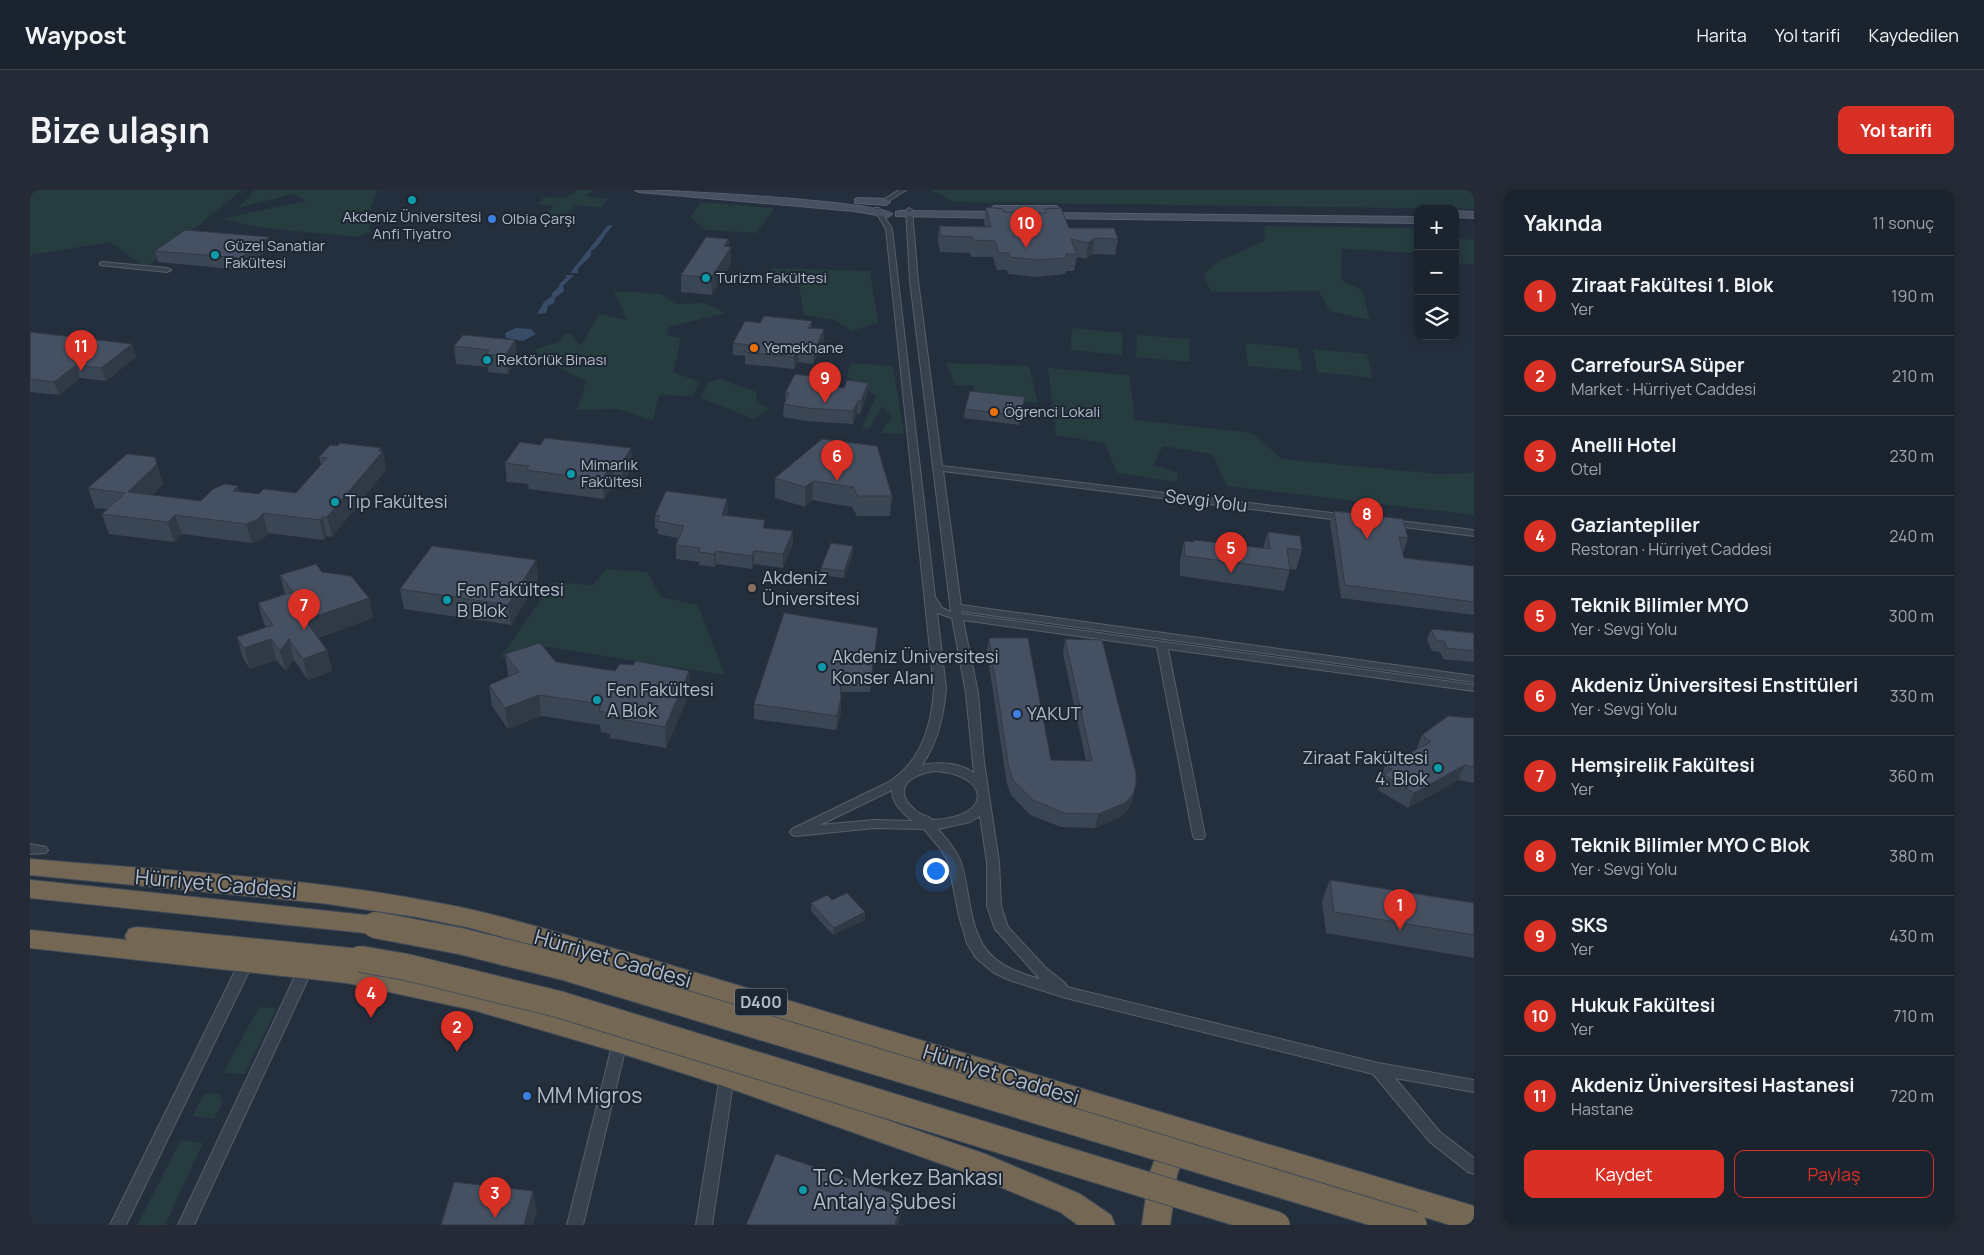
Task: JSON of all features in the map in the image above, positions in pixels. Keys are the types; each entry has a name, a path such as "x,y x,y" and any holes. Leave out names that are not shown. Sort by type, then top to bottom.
{"highway":[{"name":"Hürriyet Caddesi","path":"34,855 332,895 428,910 630,962 1474,1220"},
{"path":"30,889 375,925 451,939 568,968 1414,1225"},
{"path":"30,926 237,945 360,959 406,967 558,1004 1277,1225"},
{"path":"30,939 347,973 474,1000 620,1042 727,1076 975,1163 1070,1203 1101,1225"},
{"path":"1156,1225 1163,1175 1179,1130"},
{"name":"Hürriyet Caddesi","path":"1375,1189 1401,1210 1406,1225"}],"street":[{"path":"639,190 854,208 901,202 948,208 1414,214"},
{"path":"710,190 881,206 903,190"},
{"path":"901,202 903,190"},
{"path":"901,202 909,206 914,281 956,612 972,693 978,762 993,862 994,906 1002,929 1040,971 1066,992"},
{"path":"881,206 888,214 909,212 1414,220"},
{"path":"881,206 889,229 940,688 939,708 923,751 916,764 899,784 898,794 901,804 909,812 927,822 953,860 962,889 968,928 976,948 990,963 1014,976 1066,992 1378,1069 1474,1086"},
{"path":"1459,214 1474,215"},
{"path":"1459,220 1474,220"},
{"path":"102,264 167,270"},
{"name":"Sevgi Yolu","path":"938,468 1357,519"},
{"path":"1376,521 1474,533"},
{"path":"927,583 935,608 940,612 956,612 1474,679"},
{"path":"956,612 1162,645 1474,688"},
{"path":"1162,645 1199,836"},
{"path":"941,765 967,773 983,794 981,808 974,816 963,822 950,824 927,822 872,824 796,832 887,787 915,770 941,765"},
{"path":"118,1225 247,961"},
{"path":"186,1225 306,968"},
{"path":"575,1225 620,1042"},
{"path":"1378,1069 1435,1137 1474,1167"},
{"path":"704,1225 727,1076"}],"green space":[{"path":"30,190 242,190 146,268 110,242 30,255"},
{"path":"255,190 377,190 368,216 371,231 358,237 263,228 221,219 306,201 294,194 238,208"},
{"path":"578,190 593,190 586,196 608,199 601,208 576,205 561,220 541,221 553,206 538,204 544,197 565,198"},
{"path":"930,190 1474,190 1474,209 1459,209 1459,205 1414,205 1414,208 955,202"},
{"path":"701,202 774,208 757,233 705,230 690,217"},
{"path":"1265,226 1411,228 1414,229 1414,253 1342,249 1341,280 1362,290 1370,320 1330,311 1318,291 1211,292 1203,274 1219,261 1264,241"},
{"path":"1459,238 1474,240 1474,264 1459,263"},
{"path":"772,268 870,271 878,323 852,331 835,320 804,315 799,286 770,282"},
{"path":"614,291 661,294 676,304 704,303 726,313 669,327 667,335 681,338 673,372 700,382 692,396 659,395 653,421 618,409 577,410 586,382 541,358 535,349 559,342 563,335 570,333 581,346 599,314 627,320"},
{"path":"1072,328 1123,333 1122,355 1070,350"},
{"path":"1137,335 1189,339 1190,362 1136,357"},
{"path":"1245,343 1298,348 1302,371 1248,366"},
{"path":"1313,349 1367,354 1373,378 1317,372"},
{"path":"850,363 893,366 904,434 880,433 892,417 882,407 869,429 862,428 876,396 847,377"},
{"path":"946,363 1029,366 1038,403 973,396 974,386 955,385"},
{"path":"1048,368 1129,375 1135,420 1252,433 1282,459 1439,474 1474,473 1474,515 1227,486 1212,454 1163,446 1153,465 1178,473 1177,482 1117,473 1105,443 1056,435"},
{"path":"720,379 757,392 756,402 769,409 754,419 701,398 708,382"},
{"path":"606,569 647,572 661,597 698,605 725,675 548,647 500,658 553,582 593,585"},
{"path":"259,1007 277,1008 245,1074 223,1073"},
{"path":"210,1093 220,1095 223,1102 214,1119 193,1116 203,1095"},
{"path":"181,1140 203,1143 165,1225 137,1225"}],"water":[{"path":"608,225 613,226 591,251 591,256 578,268 578,273 570,273"},
{"path":"565,275 574,275 563,286 564,291 555,298 554,303 548,306 546,313 537,314 544,302 552,296 552,293 567,277"},
{"path":"516,328 531,329 536,334 523,341 506,338 505,333"}],"building":[{"path":"986,207 1003,209 1004,212 1046,213 1045,209 1061,208 1069,228 1114,228 1118,239 1095,238 1088,243 1071,239 1077,254 1066,254 1067,258 1039,260 1010,257 1009,253 999,253 995,241 973,240 972,237 941,236 939,226 991,227"},
{"path":"185,230 269,237 240,258 155,251"},
{"path":"706,237 729,239 724,246 731,247 711,278 681,275"},
{"path":"764,316 812,321 808,328 824,329 814,352 798,350 794,357 745,352 749,345 733,343 745,321 760,323"},
{"path":"30,332 132,344 101,368 76,365 54,382 30,379"},
{"path":"463,335 515,340 505,356 486,354 489,350 454,346"},
{"path":"795,374 816,377 813,385 844,388 847,380 868,383 861,401 858,401 853,411 807,408 784,404 789,393 785,393"},
{"path":"970,391 1025,397 1020,416 965,409"},
{"path":"545,438 631,448 622,463 613,462 602,480 526,470 529,466 505,463 520,442 540,445"},
{"path":"822,439 877,446 892,496 858,496 853,487 813,481 805,487 775,478"},
{"path":"340,443 381,448 378,451 383,451 327,517 322,517 320,520 263,513 258,519 246,524 175,515 168,522 102,514 125,493 88,488 127,454 155,457 157,464 128,492 201,501 213,489 225,484 238,486 233,491 259,494 264,489 296,493 327,458 319,457 330,445 338,446"},
{"path":"666,491 727,499 722,515 765,520 763,528 793,531 783,554 754,551 752,556 716,551 714,554 699,552 700,548 676,545 684,526 657,521 660,516 655,515"},
{"path":"1334,511 1403,519 1408,538 1399,537 1404,558 1474,566 1474,602 1345,585"},
{"path":"1268,532 1300,536 1302,550 1287,548 1290,570 1185,556 1184,541 1194,542 1194,540 1270,549"},
{"path":"831,543 853,546 844,571 821,568"},
{"path":"432,546 536,560 508,605 400,589"},
{"path":"316,564 322,572 351,576 369,598 305,620 327,650 303,659 289,639 280,651 271,639 244,648 237,637 273,625 258,603 293,592 280,575"},
{"name":"Akdeniz Üniversitesi Konser Alanı","path":"784,613 878,628 871,678 840,678 841,698 837,716 754,704"},
{"path":"1431,629 1474,633 1474,651 1447,648 1444,641 1436,640"},
{"name":"YAKUT","path":"989,638 1028,638 1051,760 1092,761 1065,639 1102,640 1136,773 1136,784 1133,794 1125,803 1098,814 1064,813 1033,800 1013,780 1009,769"},
{"path":"540,643 556,662 615,671 620,664 633,665 636,661 689,671 665,727 608,717 610,713 599,711 601,704 539,695 505,708 489,685 519,672 505,654"},
{"name":"Ziraat Fakültesi 4. Blok","path":"1448,716 1474,718 1474,767 1465,765 1414,793 1384,775 1392,769 1385,766 1431,742 1422,735"},
{"path":"1330,880 1474,903 1474,935 1334,912"},
{"path":"847,893 865,912 834,928 811,903 827,895 832,900"},
{"name":"T.C. Merkez Bankası Antalya Şubesi","path":"776,1154 904,1197 895,1225 746,1225"},
{"path":"454,1182 533,1191 524,1225 441,1225"}],"place":[{"name":"Akdeniz Üniversitesi Anfi Tiyatro","path":"412,200"},
{"name":"Olbia Çarşı","path":"492,219"},
{"name":"Hukuk Fakültesi","path":"1026,248"},
{"name":"Güzel Sanatlar Fakültesi","path":"215,255"},
{"name":"Turizm Fakültesi","path":"706,278"},
{"name":"Yemekhane","path":"754,348"},
{"name":"Rektörlük Binası","path":"487,360"},
{"name":"Akdeniz Üniversitesi Hastanesi","path":"81,371"},
{"name":"SKS","path":"825,403"},
{"name":"Öğrenci Lokali","path":"994,412"},
{"name":"Mimarlık Fakültesi","path":"571,474"},
{"name":"Akdeniz Üniversitesi Enstitüleri","path":"837,481"},
{"name":"Tıp Fakültesi","path":"335,502"},
{"name":"Teknik Bilimler MYO C Blok","path":"1367,539"},
{"name":"Teknik Bilimler MYO","path":"1231,573"},
{"name":"Akdeniz Üniversitesi","path":"752,588"},
{"name":"Fen Fakültesi B Blok","path":"447,600"},
{"name":"Hemşirelik Fakültesi","path":"304,630"},
{"name":"Akdeniz Üniversitesi Konser Alanı","path":"822,667"},
{"name":"Fen Fakültesi A Blok","path":"597,700"},
{"name":"YAKUT","path":"1017,714"},
{"name":"Ziraat Fakültesi 4. Blok","path":"1438,768"},
{"name":"Ziraat Fakültesi 1. Blok","path":"1400,930"},
{"name":"Gaziantepliler","path":"371,1018"},
{"name":"CarrefourSA Süper","path":"457,1052"},
{"name":"MM Migros","path":"527,1096"},
{"name":"T.C. Merkez Bankası Antalya Şubesi","path":"803,1190"},
{"name":"Anelli Hotel","path":"495,1218"}]}
